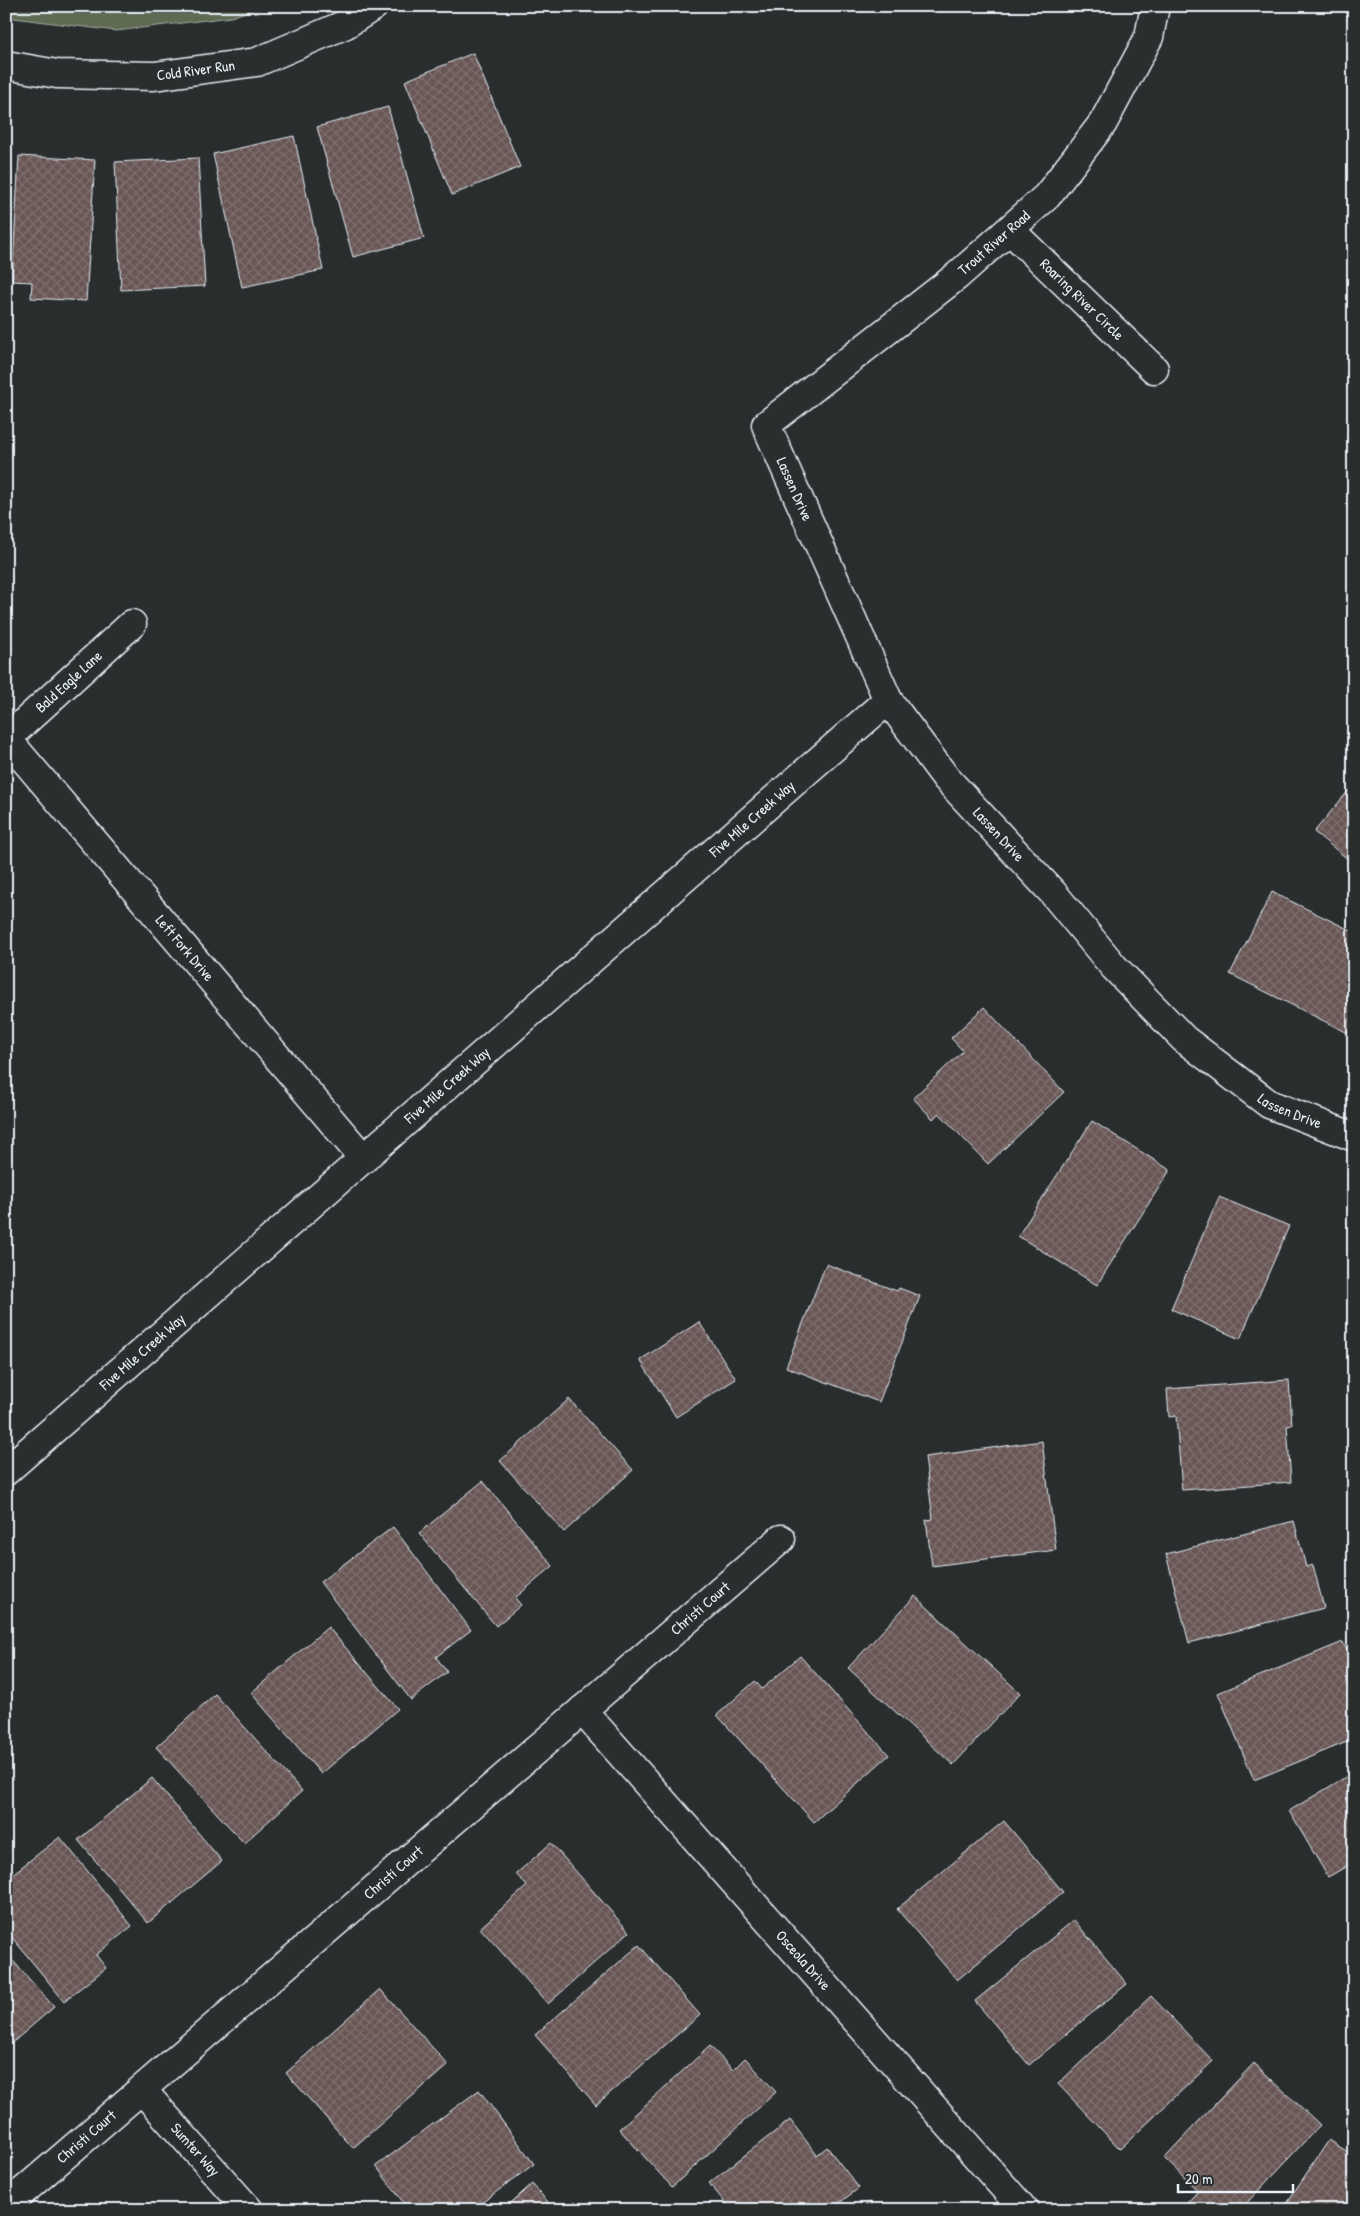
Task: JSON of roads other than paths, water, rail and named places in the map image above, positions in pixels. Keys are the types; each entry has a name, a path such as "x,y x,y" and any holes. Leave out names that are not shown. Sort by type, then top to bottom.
{"street":[{"name":"Cold River Run","path":"6,65 57,74 154,76 257,62 346,24 374,6"},
{"name":"Trout River Road","path":"766,425 957,276 1047,196 1103,123 1149,37 1155,6"},
{"name":"Roaring River Circle","path":"1010,230 1154,369"},
{"name":"Lassen Drive","path":"766,425 888,700 946,778 1053,893 1114,967 1184,1039 1269,1104 1354,1137"},
{"name":"Bald Eagle Lane","path":"7,739 132,624"},
{"name":"Five Mile Creek Way","path":"6,1471 888,700"},
{"name":"Left Fork Drive","path":"7,739 364,1159"},
{"name":"Christi Court","path":"6,2206 781,1539"},
{"name":"Osceola Drive","path":"582,1710 1024,2210"},
{"name":"Sumter Way","path":"142,2090 249,2210"}]}
